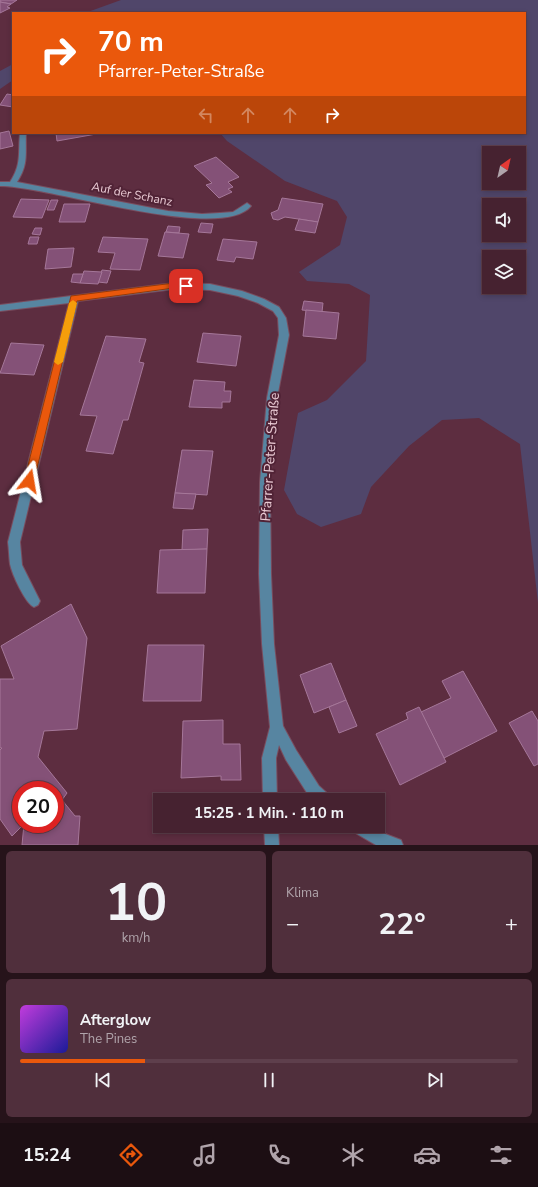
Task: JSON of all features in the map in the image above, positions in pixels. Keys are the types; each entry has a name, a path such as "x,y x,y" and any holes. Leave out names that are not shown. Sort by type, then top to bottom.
{"street":[{"path":"12,184 20,173 24,162 23,134"},
{"name":"Auf der Schanz","path":"0,184 12,184 56,191 168,214 202,217 220,216 235,214 247,206"},
{"name":"Pfarrer-Peter-Straße","path":"0,308 174,286 210,286 261,300 276,309 282,318 284,335 272,398 265,482 265,574 267,620 277,727 295,761 316,793"},
{"path":"34,602 16,565 14,542 74,298"},
{"path":"270,793 269,758 277,727"},
{"path":"271,833 272,845"},
{"path":"368,833 376,838 396,845"}],"shaded area":[{"path":"121,0 538,0 538,603 520,444 479,418 442,420 409,446 371,487 361,514 321,527 297,514 284,490 298,413 327,400 366,361 370,295 349,284 307,281 299,272 340,245 347,217 337,201 285,181 227,141 221,134 526,134 526,12 88,12"},
{"path":"12,65 12,81 0,89 0,71"}],"building":[{"path":"0,0 17,0 11,4 0,2"},
{"path":"0,2 11,4 7,7 10,8 0,13"},
{"path":"7,94 12,95 12,107 0,105"},
{"path":"9,131 13,146 0,149 0,133"},
{"path":"56,134 96,134 57,141"},
{"path":"216,157 239,177 228,182 233,187 228,189 232,192 219,198 206,185 212,183 194,166"},
{"path":"282,198 323,204 318,222 285,217 278,220 273,219 271,213 278,210"},
{"path":"21,199 49,200 42,218 13,217"},
{"path":"51,200 58,200 54,210 47,210"},
{"path":"64,204 90,204 85,222 59,222"},
{"path":"299,219 318,222 315,233 295,230"},
{"path":"201,223 213,224 211,233 198,232"},
{"path":"168,226 180,227 179,233 166,232"},
{"path":"35,228 42,228 40,235 32,234"},
{"path":"165,232 189,234 183,258 158,256"},
{"path":"30,237 39,237 37,244 28,244"},
{"path":"103,237 148,239 140,270 110,269 115,253 98,252"},
{"path":"223,239 257,242 253,259 236,257 234,262 217,260"},
{"path":"74,248 71,267 45,269 48,249"},
{"path":"102,270 111,271 107,283 98,282"},
{"path":"84,271 102,272 98,284 80,283"},
{"path":"73,274 83,274 80,283 71,282"},
{"path":"304,301 323,303 322,312 302,310"},
{"path":"306,310 339,313 336,339 303,336"},
{"path":"203,333 241,336 236,366 197,362"},
{"path":"106,336 146,339 139,362 144,363 128,420 123,420 113,454 86,451 97,416 80,415"},
{"path":"11,343 44,345 34,375 0,373"},
{"path":"194,380 225,382 224,391 231,391 230,402 222,402 222,408 189,407"},
{"path":"182,450 213,451 207,495 175,493"},
{"path":"175,493 196,494 193,509 173,508"},
{"path":"208,529 207,549 182,550 183,530"},
{"path":"207,549 205,593 157,593 160,550"},
{"path":"71,604 87,638 77,729 44,731 38,757 57,781 12,781 12,833 15,833 12,836 0,819 0,750 2,748 0,748 0,679 14,679 1,646"},
{"path":"148,645 204,645 201,701 143,701"},
{"path":"331,663 346,700 314,713 300,675"},
{"path":"463,671 497,731 444,758 421,712 451,698 442,681"},
{"path":"346,700 357,726 339,733 329,707"},
{"path":"419,707 446,762 400,785 376,734 408,719 406,713"},
{"path":"532,711 538,721 538,764 534,766 509,723"},
{"path":"223,720 223,744 240,744 241,780 221,780 221,776 181,778 183,721"},
{"path":"64,789 67,793 64,797"},
{"path":"64,802 75,816 80,816 78,845 22,845 23,833 64,833"}],"slow traffic":[{"path":"58,362 73,303"}],"route":[{"path":"29,481 74,298 174,286 186,286"}]}
